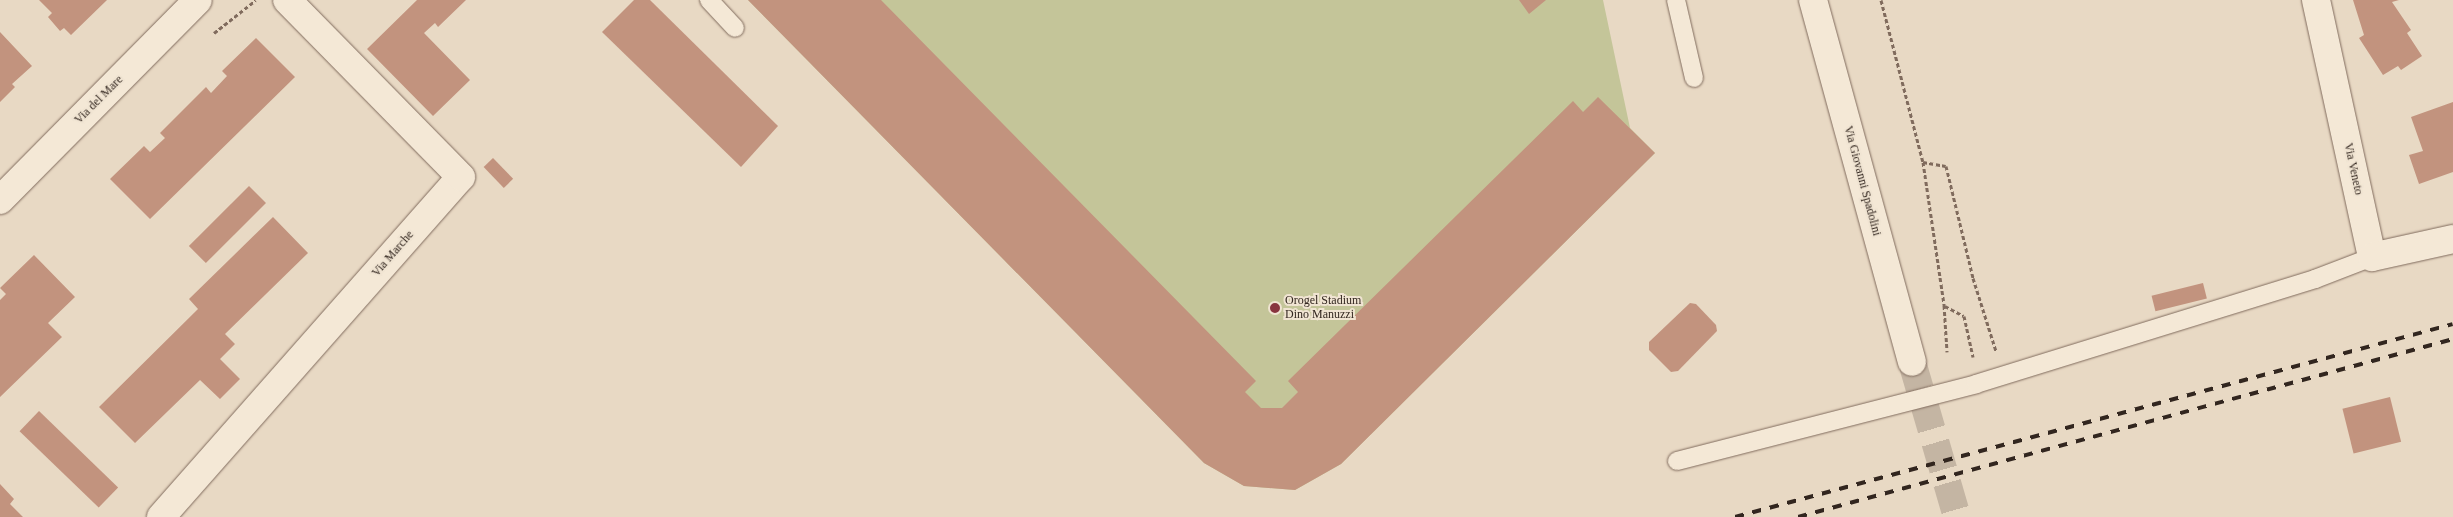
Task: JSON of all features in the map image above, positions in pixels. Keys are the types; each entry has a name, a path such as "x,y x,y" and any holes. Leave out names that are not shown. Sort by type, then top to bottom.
{"street":[{"name":"Via del Mare","path":"0,200 198,0"},
{"name":"Via Marche","path":"161,517 461,177 286,0"},
{"name":"Via Giovanni Spadolini","path":"1813,0 1912,362"},
{"name":"Via Veneto","path":"2316,0 2372,256"},
{"path":"2372,256 2453,239"}],"lane":[{"path":"709,0 735,28"},
{"path":"1676,0 1694,78"},
{"path":"1677,461 1976,384 2315,279 2372,256"}],"path":[{"path":"1881,0 1923,162 1944,306 1947,352"},
{"path":"1923,162 1946,166 1973,278 2001,376"},
{"path":"1944,306 1964,316 1976,384"}],"green space":[{"name":"Orogel Stadium Dino Manuzzi","path":"748,0 1603,0 1630,128 1655,153 1341,464 1295,490 1244,486 1204,463"}],"building":[{"path":"39,0 107,0 71,35 64,28 60,31 48,17 52,13"},
{"path":"417,0 466,0 438,27 435,23 424,33 470,80 433,116 367,49"},
{"path":"634,0 650,0 778,126 741,167 602,32"},
{"path":"748,0 881,0 1256,381 1245,392 1261,408 1282,408 1298,392 1288,381 1573,101 1583,112 1598,97 1655,153 1341,464 1295,490 1244,486 1204,463"},
{"path":"1519,0 1546,0 1529,14"},
{"path":"2353,0 2399,0 2392,2 2411,30 2407,33 2422,56 2401,70 2398,66 2383,75 2359,38 2364,35"},
{"path":"0,32 32,66 12,84 15,87 0,102"},
{"path":"256,38 295,77 150,219 110,179 144,146 150,152 165,138 160,133 206,87 211,93 227,76 222,71"},
{"path":"2453,102 2453,172 2419,184 2409,155 2423,151 2411,117"},
{"path":"493,158 513,179 504,188 484,167"},
{"path":"249,186 266,203 206,263 189,246"},
{"path":"273,217 308,253 225,334 235,344 220,359 240,379 220,399 200,380 135,443 99,407 198,309 189,299"},
{"path":"34,255 75,297 48,323 62,337 0,397 0,300 6,294 0,288"},
{"path":"2203,283 2207,299 2155,311 2152,296"},
{"path":"1690,303 1696,304 1716,325 1717,331 1678,371 1671,372 1649,350 1649,342"},
{"path":"2390,397 2401,442 2354,453 2342,409"},
{"path":"39,411 118,487 99,508 20,431"},
{"path":"0,484 14,499 10,504 23,517 0,517"}],"tunnel":[{"path":"1912,362 1957,517"}],"railway":[{"path":"1735,517 2453,324"},
{"path":"1798,517 2453,339"}],"place":[{"name":"Orogel Stadium Dino Manuzzi","path":"1275,308"}]}
